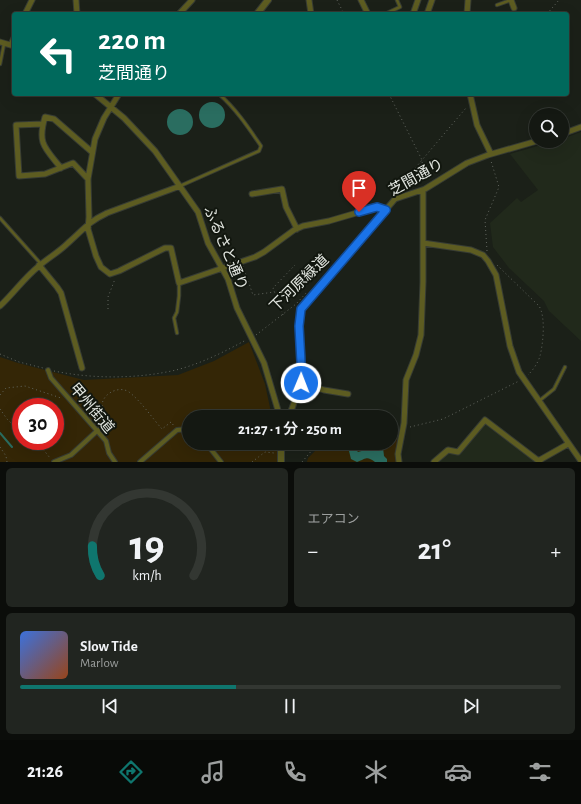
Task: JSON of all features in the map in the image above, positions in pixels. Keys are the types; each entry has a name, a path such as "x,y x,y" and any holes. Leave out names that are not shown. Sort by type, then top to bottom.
{"street":[{"path":"26,12 32,0"},
{"path":"76,0 77,12"},
{"path":"181,12 192,0"},
{"path":"259,12 268,0"},
{"path":"309,0 311,12"},
{"path":"361,0 367,12"},
{"path":"414,12 418,0"},
{"path":"428,12 432,0"},
{"path":"467,12 468,0"},
{"path":"511,0 514,8"},
{"path":"2,43 12,46"},
{"name":"ふるさと通り","path":"97,96 139,133 155,151 198,212 208,243 228,279 237,308 264,363 278,410"},
{"path":"118,96 110,107 95,139 88,179 88,223 90,237 96,256 100,267 110,274 165,248 171,248 179,283"},
{"path":"470,96 477,125 490,155"},
{"path":"61,168 45,149 42,142 45,117 54,119 92,152"},
{"path":"43,124 16,125 18,176 45,174 73,163 88,179"},
{"path":"569,131 581,127"},
{"name":"芝間通り","path":"179,283 242,262 264,252 297,229 314,223 329,221 377,207 386,210 395,199 424,189 467,163 529,143"},
{"path":"0,306 40,264 69,243 88,223 107,213 180,186"},
{"path":"252,194 282,189 286,207 297,229"},
{"path":"399,462 398,454 403,429 406,380 416,355 421,335 424,189"},
{"path":"291,410 302,380 299,326 301,309 386,210"},
{"path":"423,243 471,250 483,255 488,261 496,275 510,346 519,372 581,461"},
{"path":"40,264 60,293 82,368"},
{"name":"甲州街道","path":"48,370 51,378 98,430 106,441 109,453 115,462"},
{"path":"301,383 324,390 348,394"},
{"path":"434,462 448,450 458,452 485,420 539,461 568,444"},
{"path":"53,462 71,455 98,430"},
{"path":"140,462 177,430 182,430"},
{"path":"212,450 221,462"},
{"path":"281,453 281,462"}],"lane":[{"path":"390,12 400,7 397,0"},
{"path":"496,5 511,0"},
{"path":"0,64 2,43"},
{"path":"180,186 259,151 260,149 260,146 241,116 231,104 221,96"},
{"path":"0,218 40,264"},
{"path":"177,333 174,318 177,312 179,283"},
{"path":"539,401 554,389 565,367"}],"path":[{"path":"336,0 343,12"},
{"path":"549,12 559,0"},
{"path":"390,96 422,160 424,189"},
{"path":"392,196 472,102"},
{"path":"483,249 487,252 485,220 499,188 490,155"},
{"path":"242,262 253,295 274,292"},
{"path":"403,429 444,419 523,378 534,368 540,357 544,321 541,309 502,271 495,262"},
{"path":"283,315 273,288 295,265"},
{"path":"108,309 108,297 119,271"},
{"name":"下河原緑道","path":"54,371 67,374 127,376 175,370 220,354 251,338 283,315 311,288"},
{"path":"0,354 19,362 48,370"},
{"path":"0,396 6,388 25,386 72,401"},
{"path":"98,430 107,432 111,429 101,408 102,403 109,393 121,389 130,393 162,429 170,422 177,430"},
{"path":"0,409 12,424"},
{"path":"0,447 6,456 7,462"},
{"path":"44,450 53,462"},
{"path":"302,462 312,450"},
{"path":"252,462 265,452 281,453"}],"shaded area":[{"path":"581,132 581,341 549,311 544,301 509,268 493,247 490,223 517,198 521,202 538,190 510,154 531,148 569,148 569,136"},
{"path":"249,342 265,384 271,410 182,410 182,450 278,450 279,462 0,462 0,357 84,380 178,375 214,361"},
{"path":"485,424 535,462 438,462 449,453 459,454"},
{"path":"316,450 397,450 396,462 307,462 308,458"}],"water":[{"path":"212,102 221,106 225,115 221,124 212,128 203,124 199,115 203,106"},
{"path":"180,109 189,113 193,122 189,131 180,135 171,131 167,122 171,113"},
{"path":"356,450 358,452 365,450 383,450 387,462 375,462 367,458 357,462 351,459 349,451 345,451"}],"waterway":[{"path":"0,433 12,447"}],"route":[{"path":"301,383 299,326 301,309 386,210 377,207 359,212"}]}
